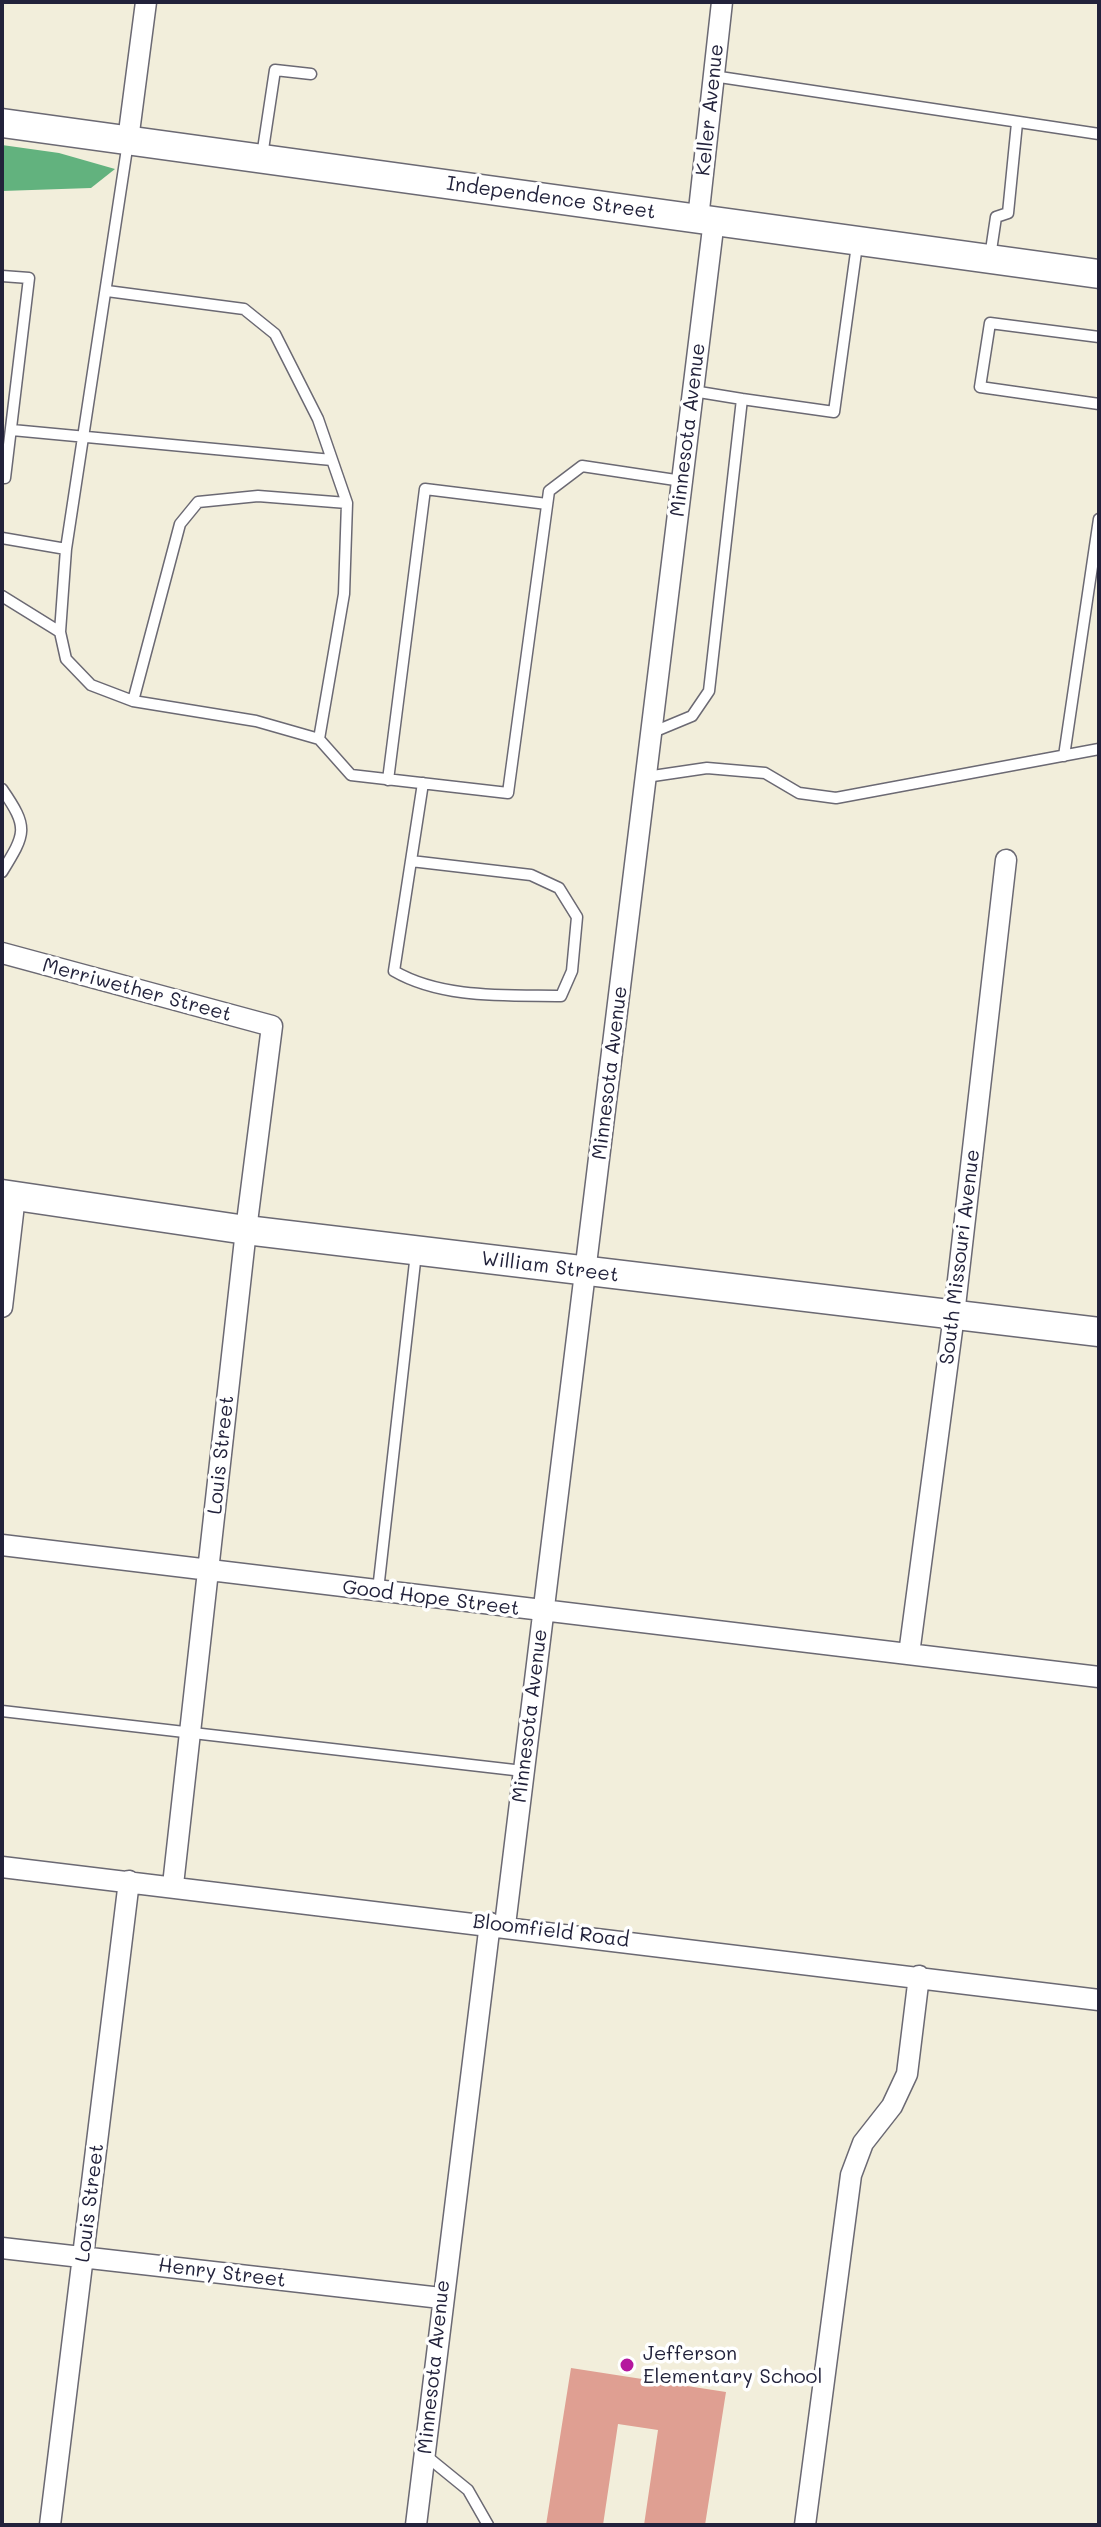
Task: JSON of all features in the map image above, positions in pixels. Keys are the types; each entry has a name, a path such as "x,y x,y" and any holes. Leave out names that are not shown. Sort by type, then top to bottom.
{"street":[{"path":"128,140 146,2"},
{"name":"Keller Avenue","path":"706,220 713,76 722,2"},
{"name":"Independence Street","path":"2,123 1099,274"},
{"name":"Minnesota Avenue","path":"416,2525 441,2298 523,1771 586,1271 693,391 706,220"},
{"name":"South Missouri Avenue","path":"909,1654 954,1315 1006,860"},
{"name":"Merriwether Street","path":"2,953 272,1026"},
{"name":"Louis Street","path":"173,1885 246,1230 272,1026"},
{"path":"2,1307 9,1195"},
{"name":"William Street","path":"9,1195 246,1230 1099,1332"},
{"name":"Good Hope Street","path":"2,1545 1099,1677"},
{"name":"Bloomfield Road","path":"2,1867 498,1924 1099,2000"},
{"name":"Louis Street","path":"50,2525 129,1881"},
{"path":"805,2525 851,2175 863,2143 892,2106 907,2074 919,1976"},
{"name":"Henry Street","path":"2,2248 441,2298"}],"lane":[{"path":"262,158 275,70 311,74"},
{"path":"713,76 1099,134"},
{"path":"990,259 996,217 1008,213 1017,123"},
{"path":"128,140 86,437 66,549 60,632 66,659 91,685 133,701 256,721 319,739 351,775 508,793 549,491 582,466 682,481"},
{"path":"693,391 834,412 857,240"},
{"path":"2,276 29,278 12,430 5,478 2,478"},
{"path":"107,291 244,309 275,334 318,419 347,503 344,594 319,739"},
{"path":"1099,337 990,323 980,387 1099,404"},
{"path":"651,733 692,716 709,691 742,399"},
{"path":"12,430 332,460"},
{"path":"388,780 425,489 547,504"},
{"path":"133,701 180,524 198,502 258,496 347,503"},
{"path":"1064,756 1099,519"},
{"path":"2,538 66,549"},
{"path":"2,596 60,632"},
{"path":"646,777 707,768 765,773 799,793 836,798 1099,749"},
{"path":"411,861 531,875 559,888 577,917 572,971 561,996 494,995 431,986 416,983 394,971 423,783"},
{"path":"2,789 21,816 20,842 2,872"},
{"path":"378,1591 417,1251"},
{"path":"2,1711 523,1771"},
{"path":"425,2455 468,2490 488,2525"}],"green space":[{"path":"2,145 59,153 115,169 91,188 2,191"}],"building":[{"name":"Jefferson Elementary School","path":"571,2368 726,2392 705,2525 644,2525 658,2430 618,2424 603,2525 546,2525"}],"place":[{"name":"Jefferson Elementary School","path":"627,2365"}]}
